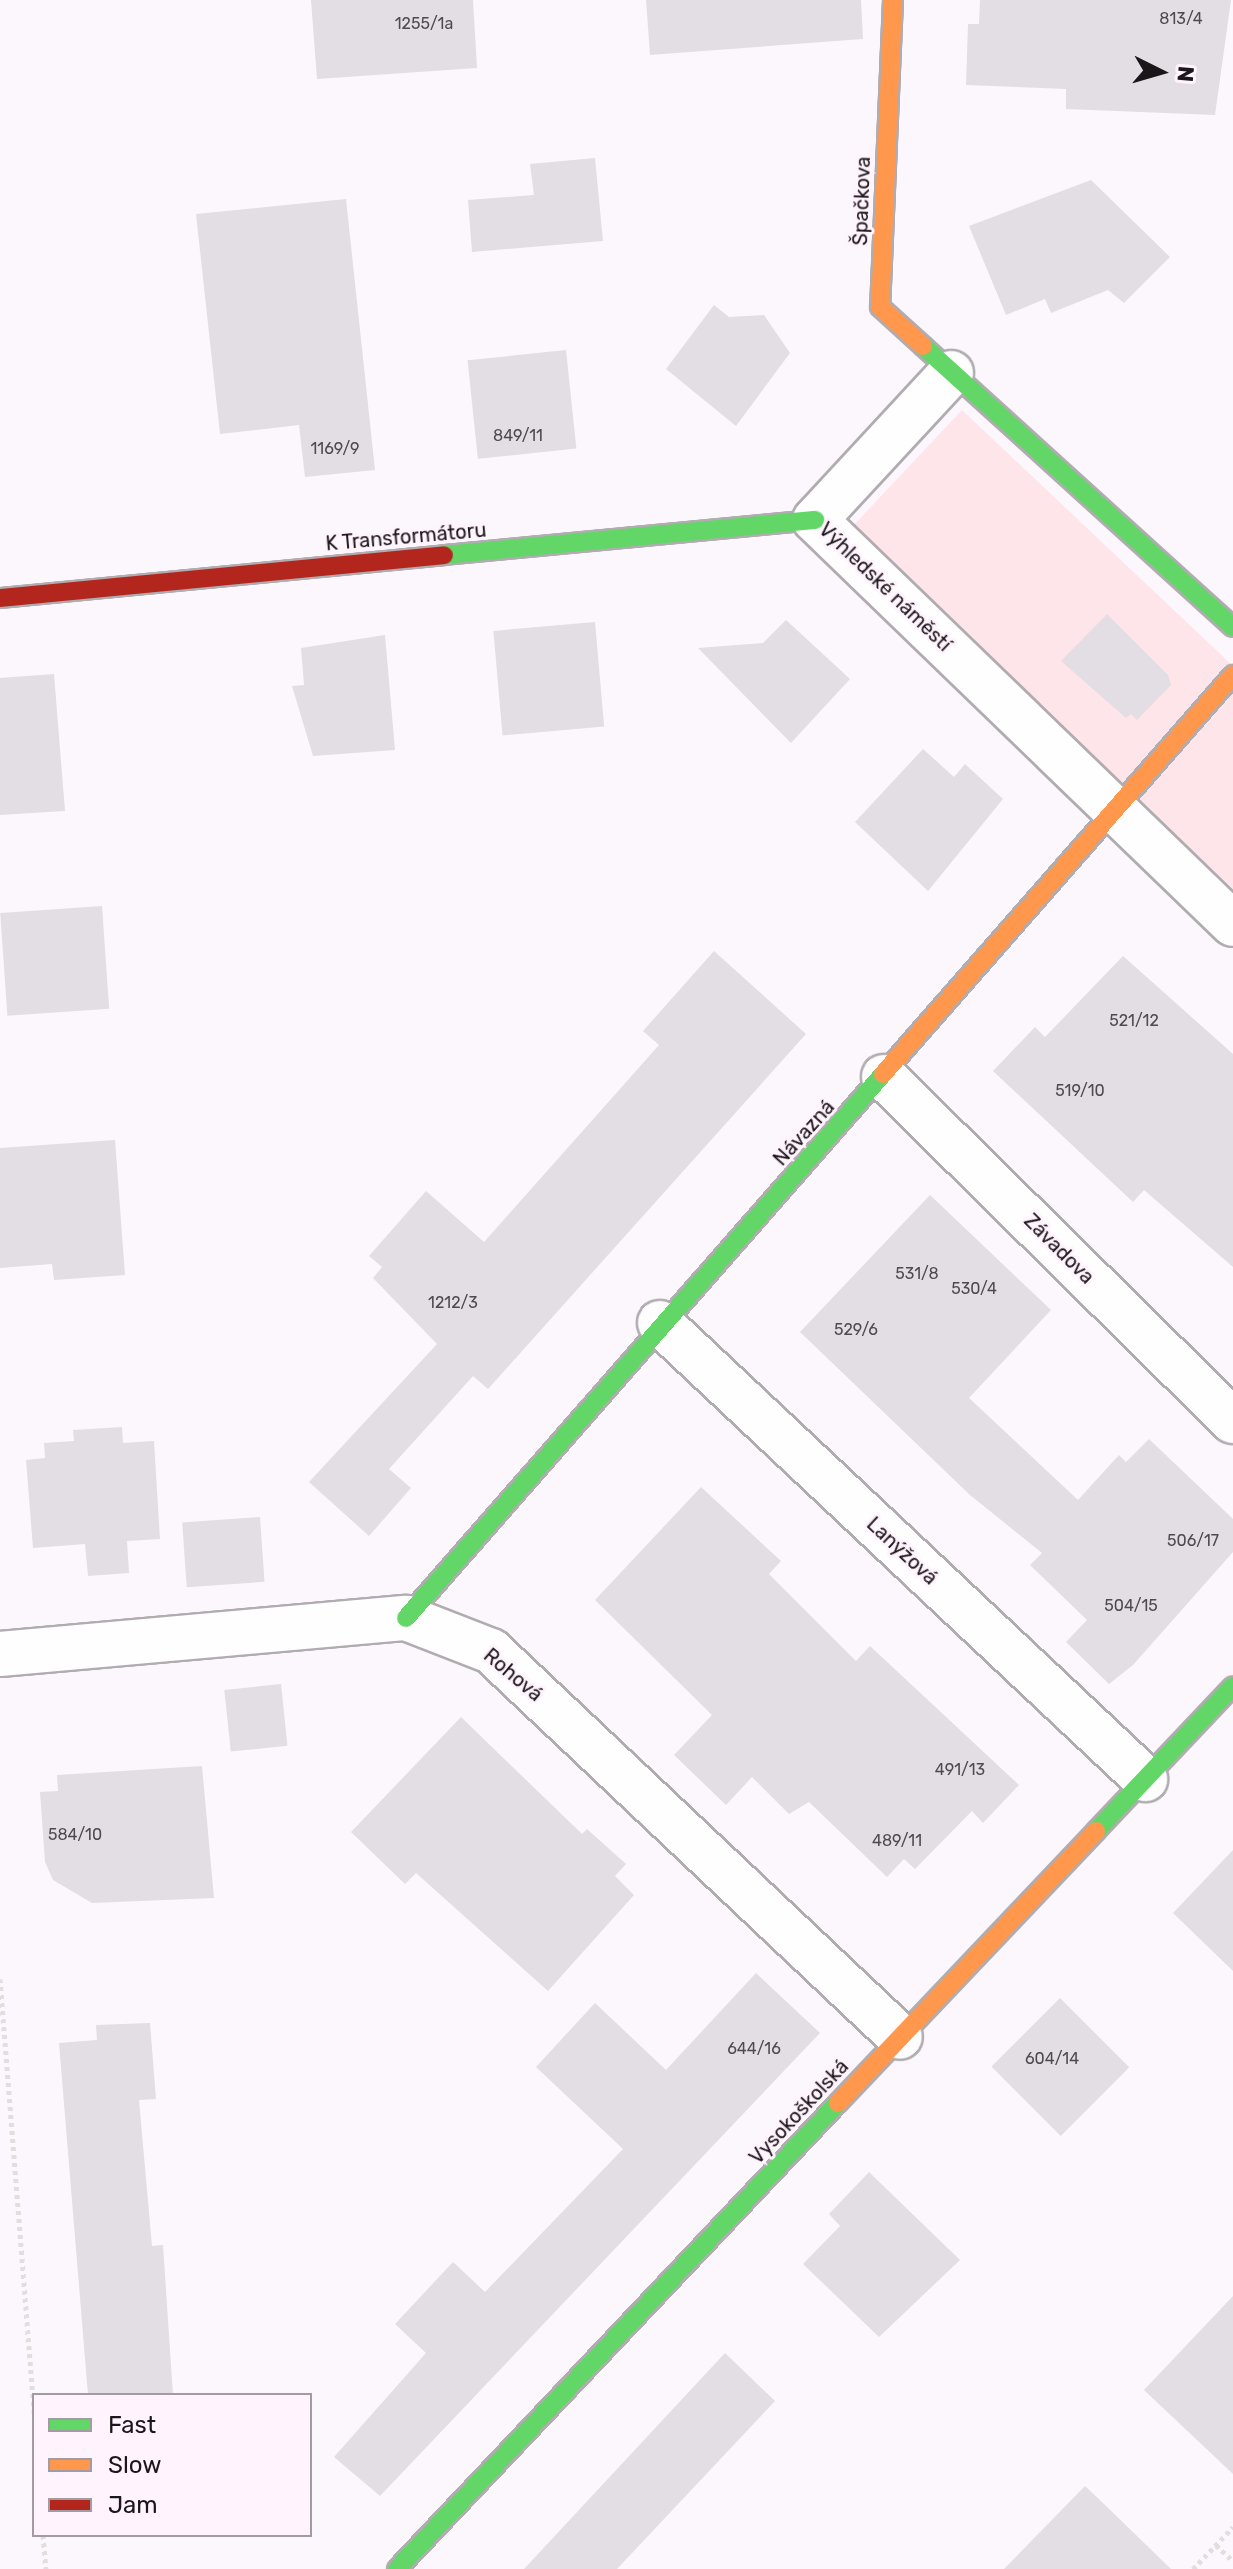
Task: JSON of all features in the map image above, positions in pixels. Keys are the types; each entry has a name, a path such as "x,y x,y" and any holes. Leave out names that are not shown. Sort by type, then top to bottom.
{"street":[{"name":"Špačkova","path":"893,0 880,307 951,373"},
{"name":"Výhledské náměstí","path":"951,373 815,520 1233,924"},
{"path":"951,373 1233,627"},
{"name":"K Transformátoru","path":"0,598 815,520"},
{"name":"Návazná","path":"406,1618 660,1323 884,1077 1233,675"},
{"name":"Závadova","path":"884,1077 1233,1421"},
{"name":"Lanýžová","path":"660,1323 1145,1779"},
{"name":"Rohová","path":"0,1654 406,1618 491,1651 900,2037"},
{"name":"Vysokoškolská","path":"397,2569 1233,1686"}],"path":[{"path":"0,1979 32,2393"},
{"path":"1193,2569 1233,2527"},
{"path":"43,2537 46,2569"},
{"path":"1216,2545 1233,2561"}],"shaded area":[{"path":"962,410 1233,666 1233,889 851,528"}],"building":[{"path":"311,0 473,0 477,68 317,79"},
{"path":"646,0 861,0 863,39 650,55"},
{"path":"980,0 1231,0 1215,115 1066,109 1066,89 966,85 968,24 979,24"},
{"path":"595,158 603,241 472,252 468,200 534,195 530,164"},
{"path":"1091,180 1170,257 1124,303 1108,290 1051,313 1045,299 1006,315 969,226"},
{"path":"346,199 375,470 305,477 299,425 220,434 196,214"},
{"path":"714,305 729,317 764,315 790,353 736,426 666,369"},
{"path":"566,350 576,448 478,459 468,360"},
{"path":"1107,614 1168,675 1171,685 1137,720 1131,714 1126,718 1061,661"},
{"path":"786,620 850,679 791,743 698,648 763,643"},
{"path":"595,622 604,727 503,735 493,631"},
{"path":"385,635 395,750 313,756 292,686 304,685 301,648"},
{"path":"54,674 65,811 0,815 0,678"},
{"path":"923,749 954,777 965,764 1003,799 928,891 855,822"},
{"path":"102,906 109,1009 7,1016 0,913"},
{"path":"714,951 806,1034 488,1389 473,1376 389,1469 411,1488 369,1536 309,1482 437,1344 373,1278 382,1267 369,1256 426,1191 484,1242 659,1045 643,1031"},
{"path":"1123,956 1233,1054 1233,1267 1144,1190 1133,1202 993,1071 1035,1027 1045,1037"},
{"path":"115,1140 125,1275 54,1280 52,1264 0,1268 0,1148"},
{"path":"930,1195 1051,1310 969,1398 1078,1500 1119,1455 1126,1462 1149,1439 1233,1519 1233,1552 1133,1665 1109,1684 1066,1642 1087,1620 1030,1565 1042,1553 970,1495 800,1332"},
{"path":"122,1427 123,1443 154,1441 160,1539 127,1541 129,1573 88,1576 85,1544 33,1548 26,1460 45,1458 44,1443 74,1441 73,1430"},
{"path":"701,1487 781,1561 769,1574 856,1661 870,1646 1019,1785 983,1823 972,1811 915,1869 904,1859 887,1877 809,1802 789,1814 752,1777 726,1805 674,1755 712,1715 595,1600"},
{"path":"260,1517 265,1582 187,1587 182,1522"},
{"path":"281,1684 287,1746 231,1752 224,1690"},
{"path":"461,1717 582,1834 587,1829 626,1864 615,1876 634,1895 548,1991 416,1873 405,1884 351,1832"},
{"path":"202,1766 214,1898 92,1903 53,1880 45,1862 40,1792 58,1791 57,1775"},
{"path":"1233,1850 1233,1971 1173,1913"},
{"path":"756,1973 820,2033 380,2496 334,2457 426,2353 395,2324 453,2262 485,2292 623,2149 536,2067 595,2003 666,2070"},
{"path":"1060,1998 1129,2067 1061,2136 991,2067"},
{"path":"150,2023 156,2099 139,2100 152,2246 163,2245 173,2393 88,2393 59,2043 97,2040 96,2025"},
{"path":"869,2172 960,2260 879,2337 803,2264 840,2226 829,2214"},
{"path":"1233,2296 1233,2474 1144,2390"},
{"path":"725,2353 775,2401 617,2569 524,2569"},
{"path":"1085,2486 1104,2504 1171,2569 1004,2569"}],"traffic: fast":[{"path":"923,346 1233,627"},
{"path":"444,555 815,520"},
{"path":"406,1618 883,1074"},
{"path":"1096,1831 1233,1686"},
{"path":"397,2569 838,2103"}],"traffic: slow":[{"path":"893,0 880,307 923,346"},
{"path":"883,1074 1233,675"},
{"path":"838,2103 1096,1831"}],"traffic: jam":[{"path":"0,598 444,555"}]}
